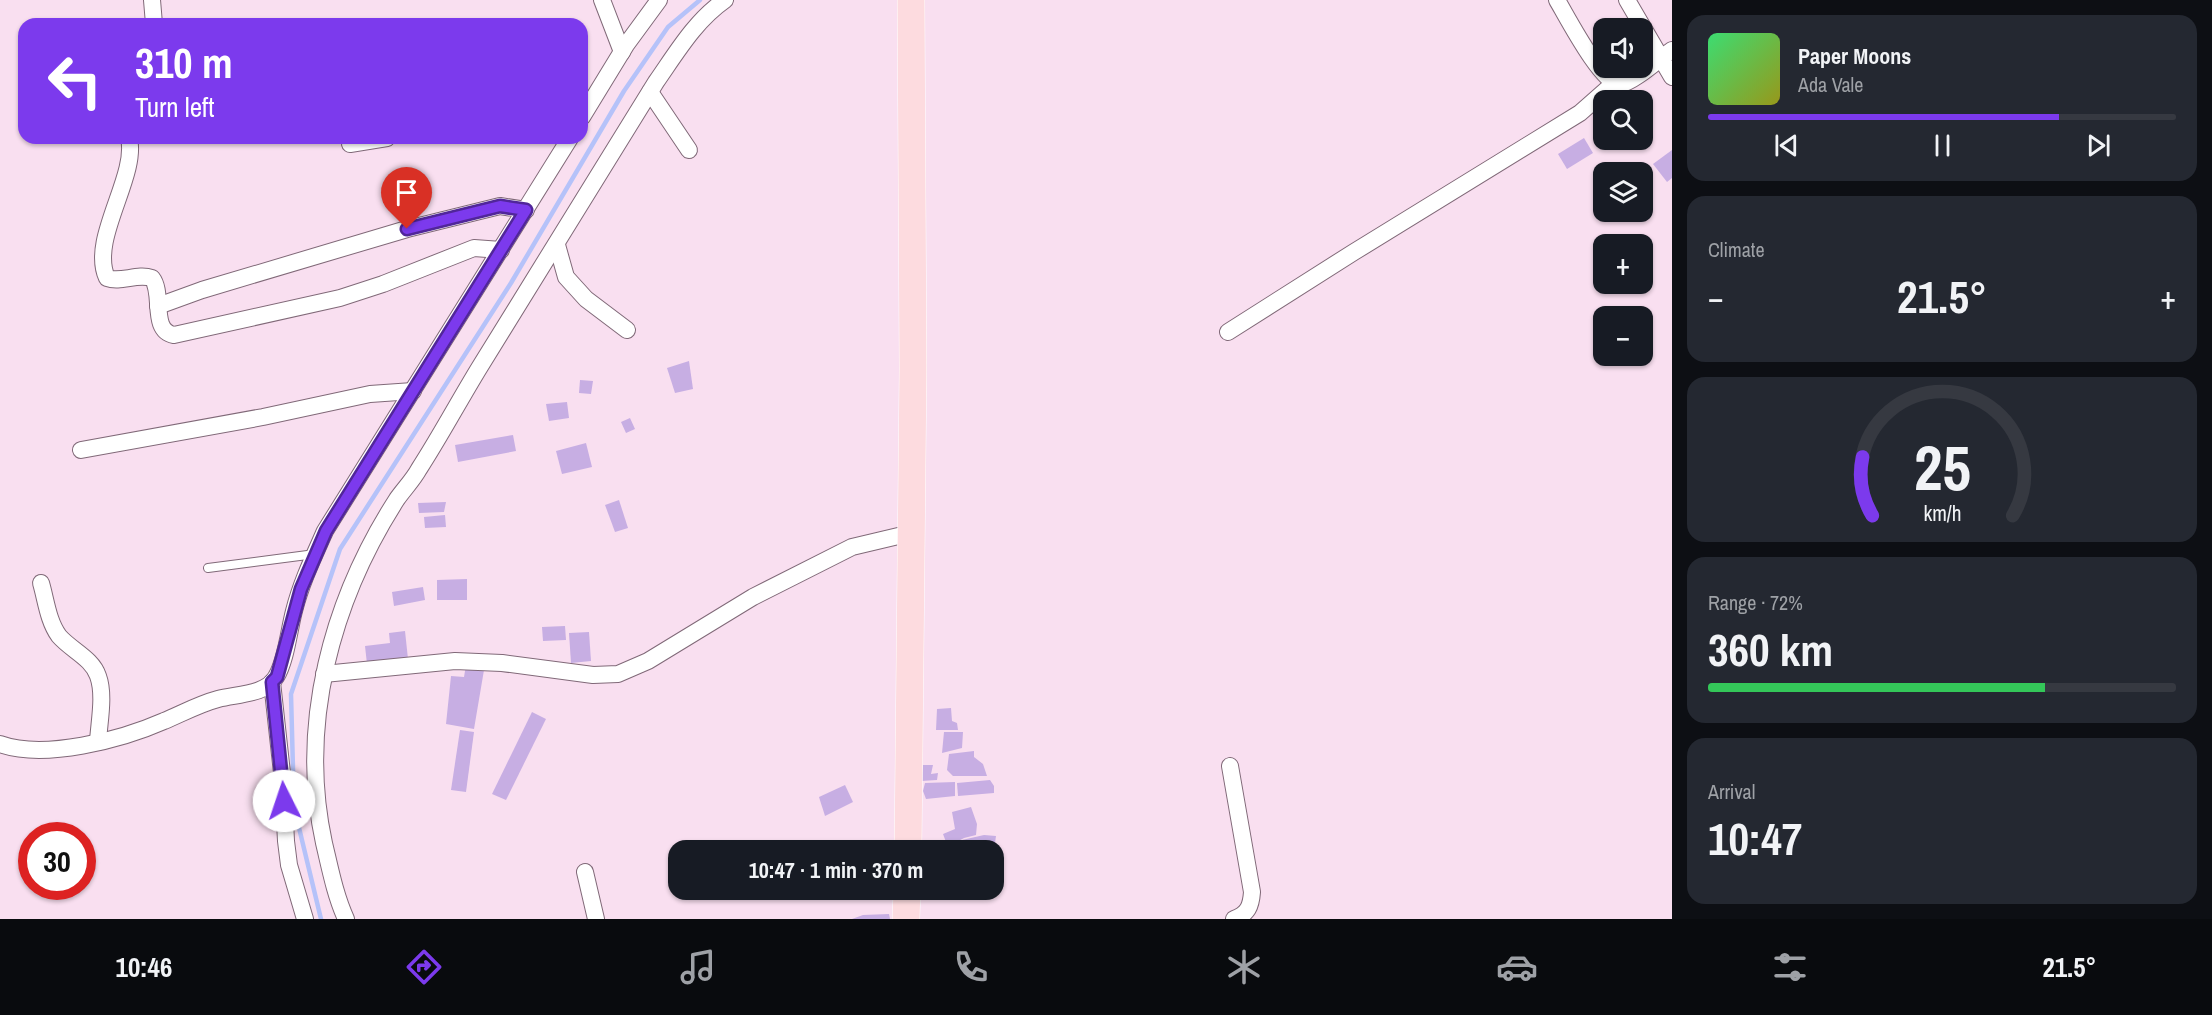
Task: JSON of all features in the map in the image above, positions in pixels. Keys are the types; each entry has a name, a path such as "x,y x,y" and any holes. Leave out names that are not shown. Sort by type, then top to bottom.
{"main road":[{"path":"908,840 913,299 911,0"},
{"path":"906,919 907,900"}],"street":[{"path":"152,0 154,18"},
{"path":"602,0 622,52"},
{"path":"588,107 622,52 659,0"},
{"path":"346,919 332,877 320,821 315,758 318,701 324,674 335,630 361,566 397,499 419,470 457,404 650,92 691,32 708,12 725,0"},
{"path":"1557,0 1596,64 1614,83 1621,84 1629,80 1666,54"},
{"path":"1628,0 1666,54 1672,77"},
{"path":"1228,332 1353,252 1580,113 1614,83"},
{"path":"650,92 689,150"},
{"path":"129,144 130,157 103,251 102,269 106,278 113,280 145,276 152,278 158,292 158,306 164,332 174,335 340,298 383,284 474,248 501,250"},
{"path":"0,744 13,749 38,751 98,742 145,729 218,699 266,688 277,677 297,600 326,531 566,144"},
{"path":"158,306 202,290 417,226 494,207 526,210"},
{"path":"557,245 566,278 586,299 627,330"},
{"path":"81,450 263,417 364,395 413,391"},
{"path":"324,674 455,661 502,663 600,676 618,674 648,661 753,597 852,547 911,533"},
{"path":"41,583 50,619 58,635 87,660 99,677 101,688 98,742"},
{"path":"272,682 283,782 286,841 290,865 306,919"},
{"path":"1230,766 1252,892 1249,909 1243,916 1234,919"},
{"path":"585,872 596,919"}],"lane":[{"path":"208,568 315,554"}],"building":[{"path":"1584,138 1593,153 1567,169 1558,154"},
{"path":"1672,150 1672,178 1667,182 1653,164"},
{"path":"689,361 693,389 675,393 667,368"},
{"path":"580,380 593,381 591,394 579,393"},
{"path":"567,402 569,418 549,421 546,404"},
{"path":"630,418 635,429 626,433 621,422"},
{"path":"513,435 516,451 458,462 455,445"},
{"path":"586,443 592,467 562,474 556,451"},
{"path":"619,500 628,528 615,532 605,505"},
{"path":"446,502 444,512 419,513 418,503"},
{"path":"445,515 446,527 425,528 424,517"},
{"path":"467,579 467,600 437,600 437,580"},
{"path":"423,587 425,600 394,606 392,592"},
{"path":"565,626 566,640 543,641 542,627"},
{"path":"405,631 408,659 367,664 365,646 390,643 389,633"},
{"path":"589,632 591,661 571,663 569,633"},
{"path":"466,665 484,670 474,729 446,724 451,676 464,677"},
{"path":"951,708 952,721 957,723 958,730 936,730 937,709"},
{"path":"532,712 546,719 506,800 492,794"},
{"path":"460,730 474,732 466,792 451,790"},
{"path":"944,732 963,732 962,748 942,753"},
{"path":"974,751 974,757 983,764 987,776 953,776 947,770 949,754"},
{"path":"923,765 933,765 931,774 938,773 937,780 921,781"},
{"path":"990,780 994,786 994,793 958,796 957,783"},
{"path":"955,782 955,796 926,799 923,791 925,783"},
{"path":"845,785 853,802 825,816 819,797"},
{"path":"971,807 977,824 976,835 960,840 945,840 943,834 955,829 952,812"},
{"path":"984,835 996,836 995,840 962,840"},
{"path":"889,914 890,919 852,919 863,915"}],"waterway":[{"path":"321,919 294,807 291,694 340,549 511,283 624,91 668,27 700,0"}],"route":[{"path":"284,801 272,682 277,677 294,611 308,569 326,531 526,210 500,206 407,229"}]}
